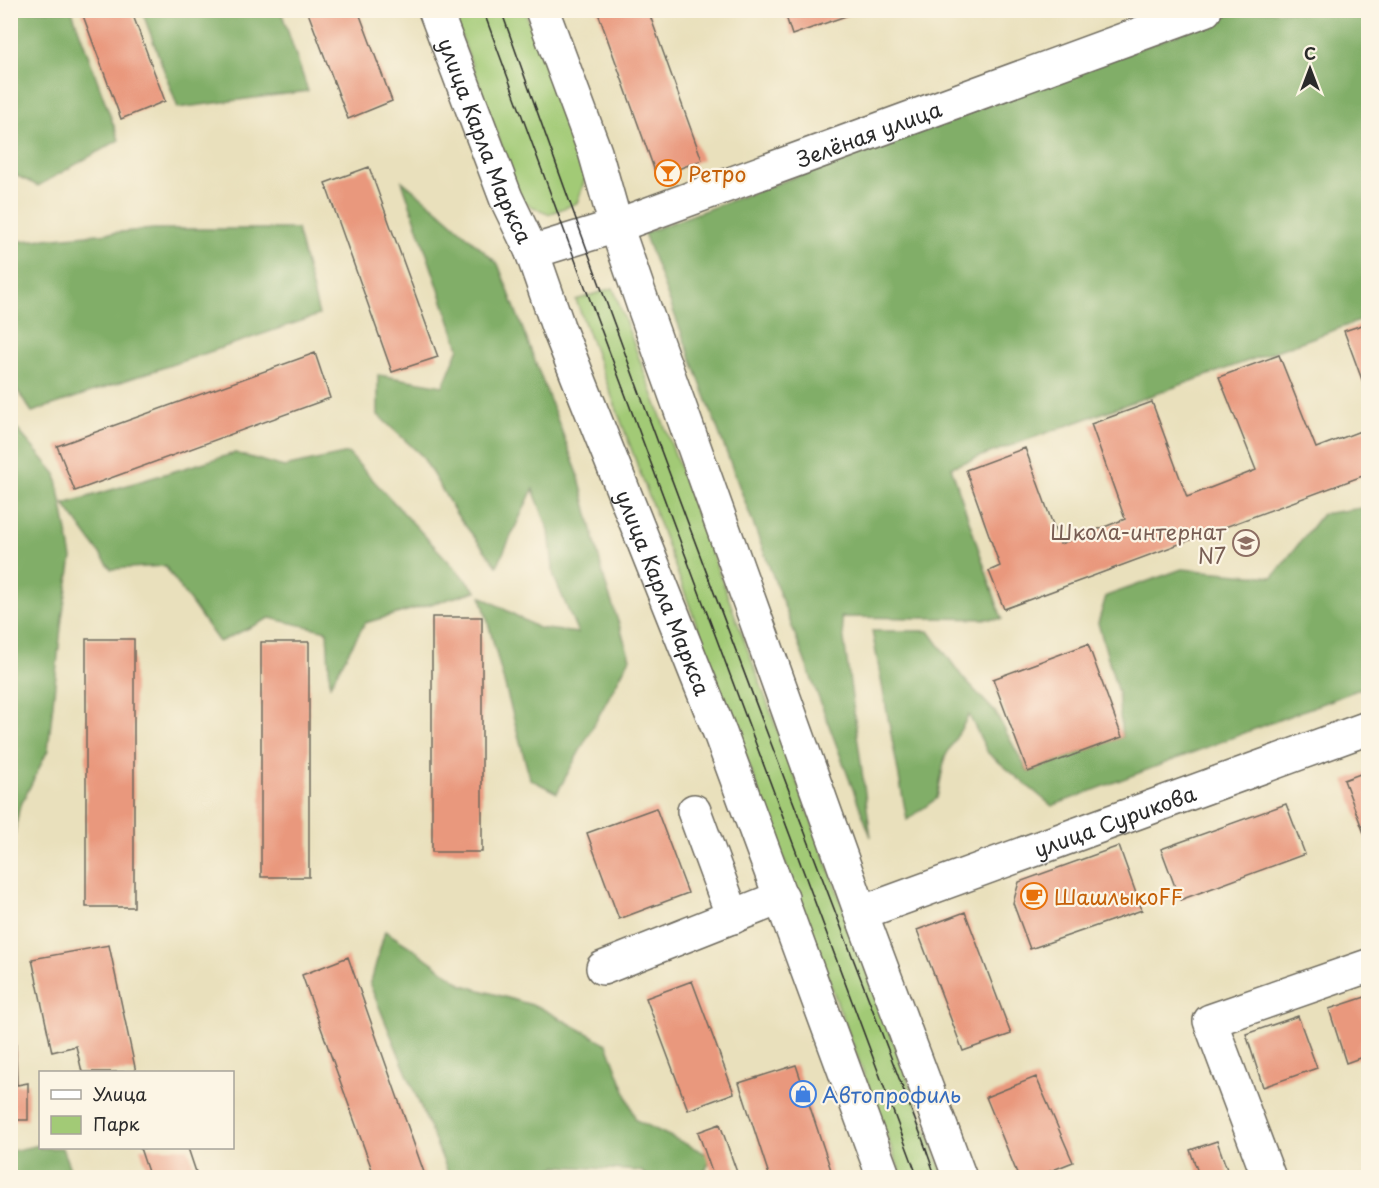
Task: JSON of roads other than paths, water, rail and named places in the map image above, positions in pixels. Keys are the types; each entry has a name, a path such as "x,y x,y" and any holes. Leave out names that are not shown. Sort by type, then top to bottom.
{"street":[{"name":"улица Карла Маркса","path":"435,10 506,198 532,252 558,327 720,733 884,1178"},
{"path":"542,10 594,152 616,226 861,913 960,1178"},
{"name":"Зелёная улица","path":"532,252 616,226 1205,10"},
{"name":"улица Сурикова","path":"861,913 1368,728"},
{"path":"694,811 733,917"},
{"path":"603,968 782,897"},
{"path":"1269,1178 1210,1021 1368,966"}],"tram line":[{"path":"483,10 918,1178"},
{"path":"501,10 655,435 936,1178"}],"place":[{"name":"Ретро","path":"668,173"},
{"name":"Школа-интернат N7","path":"1246,543"},
{"name":"ШашлыкoFF","path":"1034,896"},
{"name":"Автопрофиль","path":"803,1094"}]}
